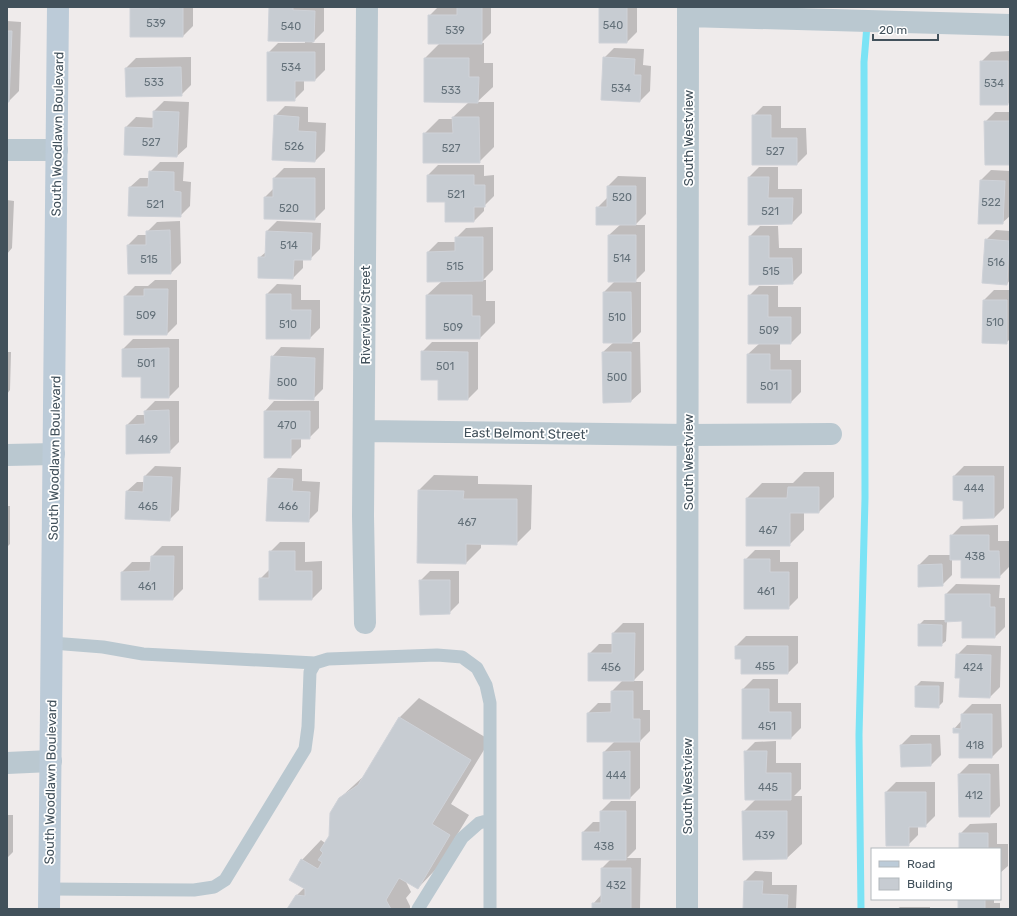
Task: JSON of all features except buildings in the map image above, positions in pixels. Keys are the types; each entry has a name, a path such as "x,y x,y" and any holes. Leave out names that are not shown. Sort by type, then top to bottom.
{"street":[{"name":"South Woodlawn Boulevard","path":"49,899 58,7"},
{"name":"Riverview Street","path":"365,623 364,431 367,7"},
{"path":"688,11 826,13 1010,25"},
{"name":"South Westview","path":"687,909 688,11"},
{"path":"7,150 57,150"},
{"name":"East Belmont Street'","path":"364,431 688,435 831,434"},
{"path":"7,455 54,454"},
{"path":"7,763 51,761"}],"lane":[{"path":"52,643 104,647 142,654 315,663 328,658 437,655 462,657 478,668 486,685 490,703 490,909"},
{"path":"49,899 194,890 214,887 225,880 305,749 308,727 310,672 315,663"},
{"path":"418,909 462,838 479,823 490,820"}],"waterway":[{"path":"861,909 859,735 865,498 864,62 867,25"}]}
